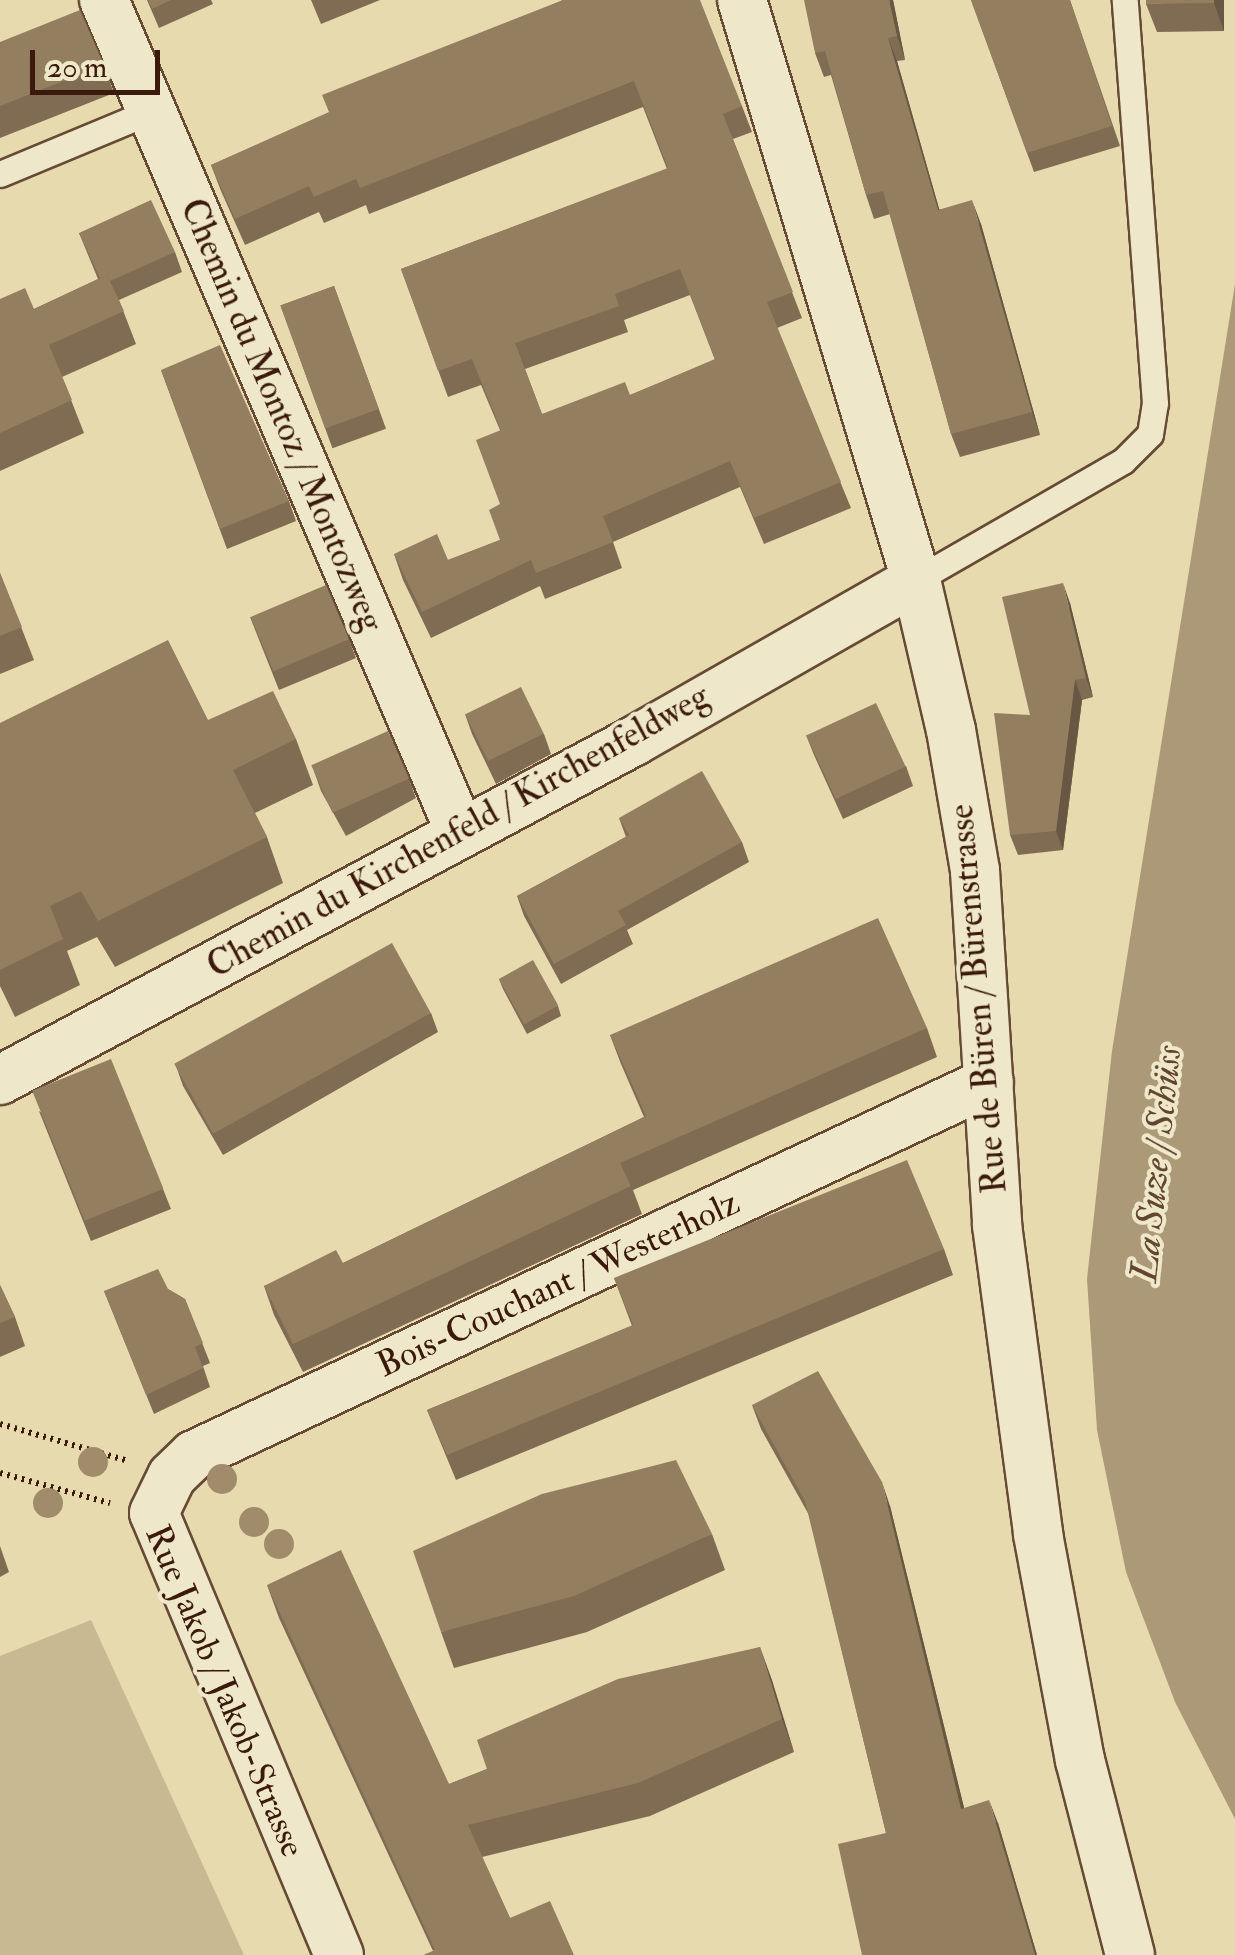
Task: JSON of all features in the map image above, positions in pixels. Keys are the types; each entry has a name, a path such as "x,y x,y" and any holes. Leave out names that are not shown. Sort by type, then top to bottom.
{"street":[{"name":"Chemin du Montoz / Montozweg","path":"104,0 460,829"},
{"name":"Rue de Büren / Bürenstrasse","path":"742,0 916,580 975,871 997,1225 1038,1534 1080,1760 1130,1955"},
{"name":"Chemin du Kirchenfeld / Kirchenfeldweg","path":"0,1080 460,829 634,741 916,580"},
{"name":"Bois-Couchant / Westerholz","path":"163,1495 194,1455 988,1082"},
{"name":"Rue Jakob / Jakob-Strasse","path":"163,1495 338,1955"}],"lane":[{"path":"916,580 1123,460 1150,434 1155,404 1125,0"},
{"path":"0,174 151,110"}],"path":[{"path":"0,1424 163,1495"},
{"name":"Rue Jakob / Jakob-Strasse","path":"0,1473 163,1495"}],"shaded area":[{"path":"91,1620 244,1955 0,1955 0,1656"}],"water":[{"name":"La Suze / Schüss","path":"1235,284 1235,1819 1175,1702 1126,1572 1097,1430 1087,1279 1112,1051"}],"building":[{"path":"148,0 171,0 152,9"},
{"path":"563,0 700,0 742,106 723,114 793,292 767,302 841,482 754,518 730,461 603,516 613,542 536,573 531,560 422,612 394,554 437,534 448,560 500,540 489,510 500,504 476,440 501,430 472,359 438,371 401,269 668,168 634,81 360,188 356,179 314,197 309,186 235,219 211,165 329,112 322,95","holes":["680,269 715,359 630,395 625,382 542,414 515,343 619,306 615,294"]},
{"path":"804,0 889,0 897,36 888,38 938,210 972,200 1032,412 951,434 883,191 866,195 825,51 815,53"},
{"path":"971,0 1070,0 1112,126 1027,153"},
{"path":"1146,0 1214,0 1214,3 1146,4"},
{"path":"80,10 104,65 0,106 0,42"},
{"path":"151,200 175,252 110,281 107,275 100,278 79,233"},
{"path":"107,275 124,311 49,345 72,400 0,433 0,299 25,288 34,309"},
{"path":"334,286 379,409 325,429 280,305"},
{"path":"220,345 289,501 220,529 161,370"},
{"path":"0,573 22,627 0,636"},
{"path":"1063,583 1086,678 1075,680 1056,831 1010,835 994,713 1030,715 1002,597"},
{"path":"326,585 349,639 274,671 251,617"},
{"path":"168,640 208,720 273,691 296,739 233,770 267,837 98,921 81,891 50,906 63,939 0,970 0,723"},
{"path":"521,687 544,734 488,761 465,714"},
{"path":"876,703 906,766 836,799 806,736"},
{"path":"388,731 409,779 332,813 311,765"},
{"path":"702,771 742,842 618,911 626,925 554,964 517,896 629,835 619,818"},
{"path":"878,918 927,1028 620,1163 631,1186 293,1344 264,1286 336,1250 343,1263 646,1116 610,1035"},
{"path":"392,943 431,1013 213,1134 174,1064"},
{"path":"533,960 558,1005 524,1024 499,979"},
{"path":"111,1059 163,1189 85,1221 32,1091"},
{"path":"907,1160 944,1249 447,1455 427,1410 633,1325 614,1278"},
{"path":"158,1269 168,1289 185,1299 203,1343 195,1347 203,1368 146,1395 104,1291"},
{"path":"0,1285 15,1317 0,1323"},
{"path":"818,1371 882,1482 961,1809 989,1800 1035,1955 862,1955 838,1844 886,1833 805,1501 752,1405"},
{"path":"676,1460 712,1534 574,1596 441,1632 413,1551 542,1494"},
{"path":"341,1550 449,1784 487,1769 477,1740 618,1679 760,1647 782,1719 638,1783 468,1825 510,1918 550,1901 574,1955 423,1955 435,1950 267,1585"}]}
